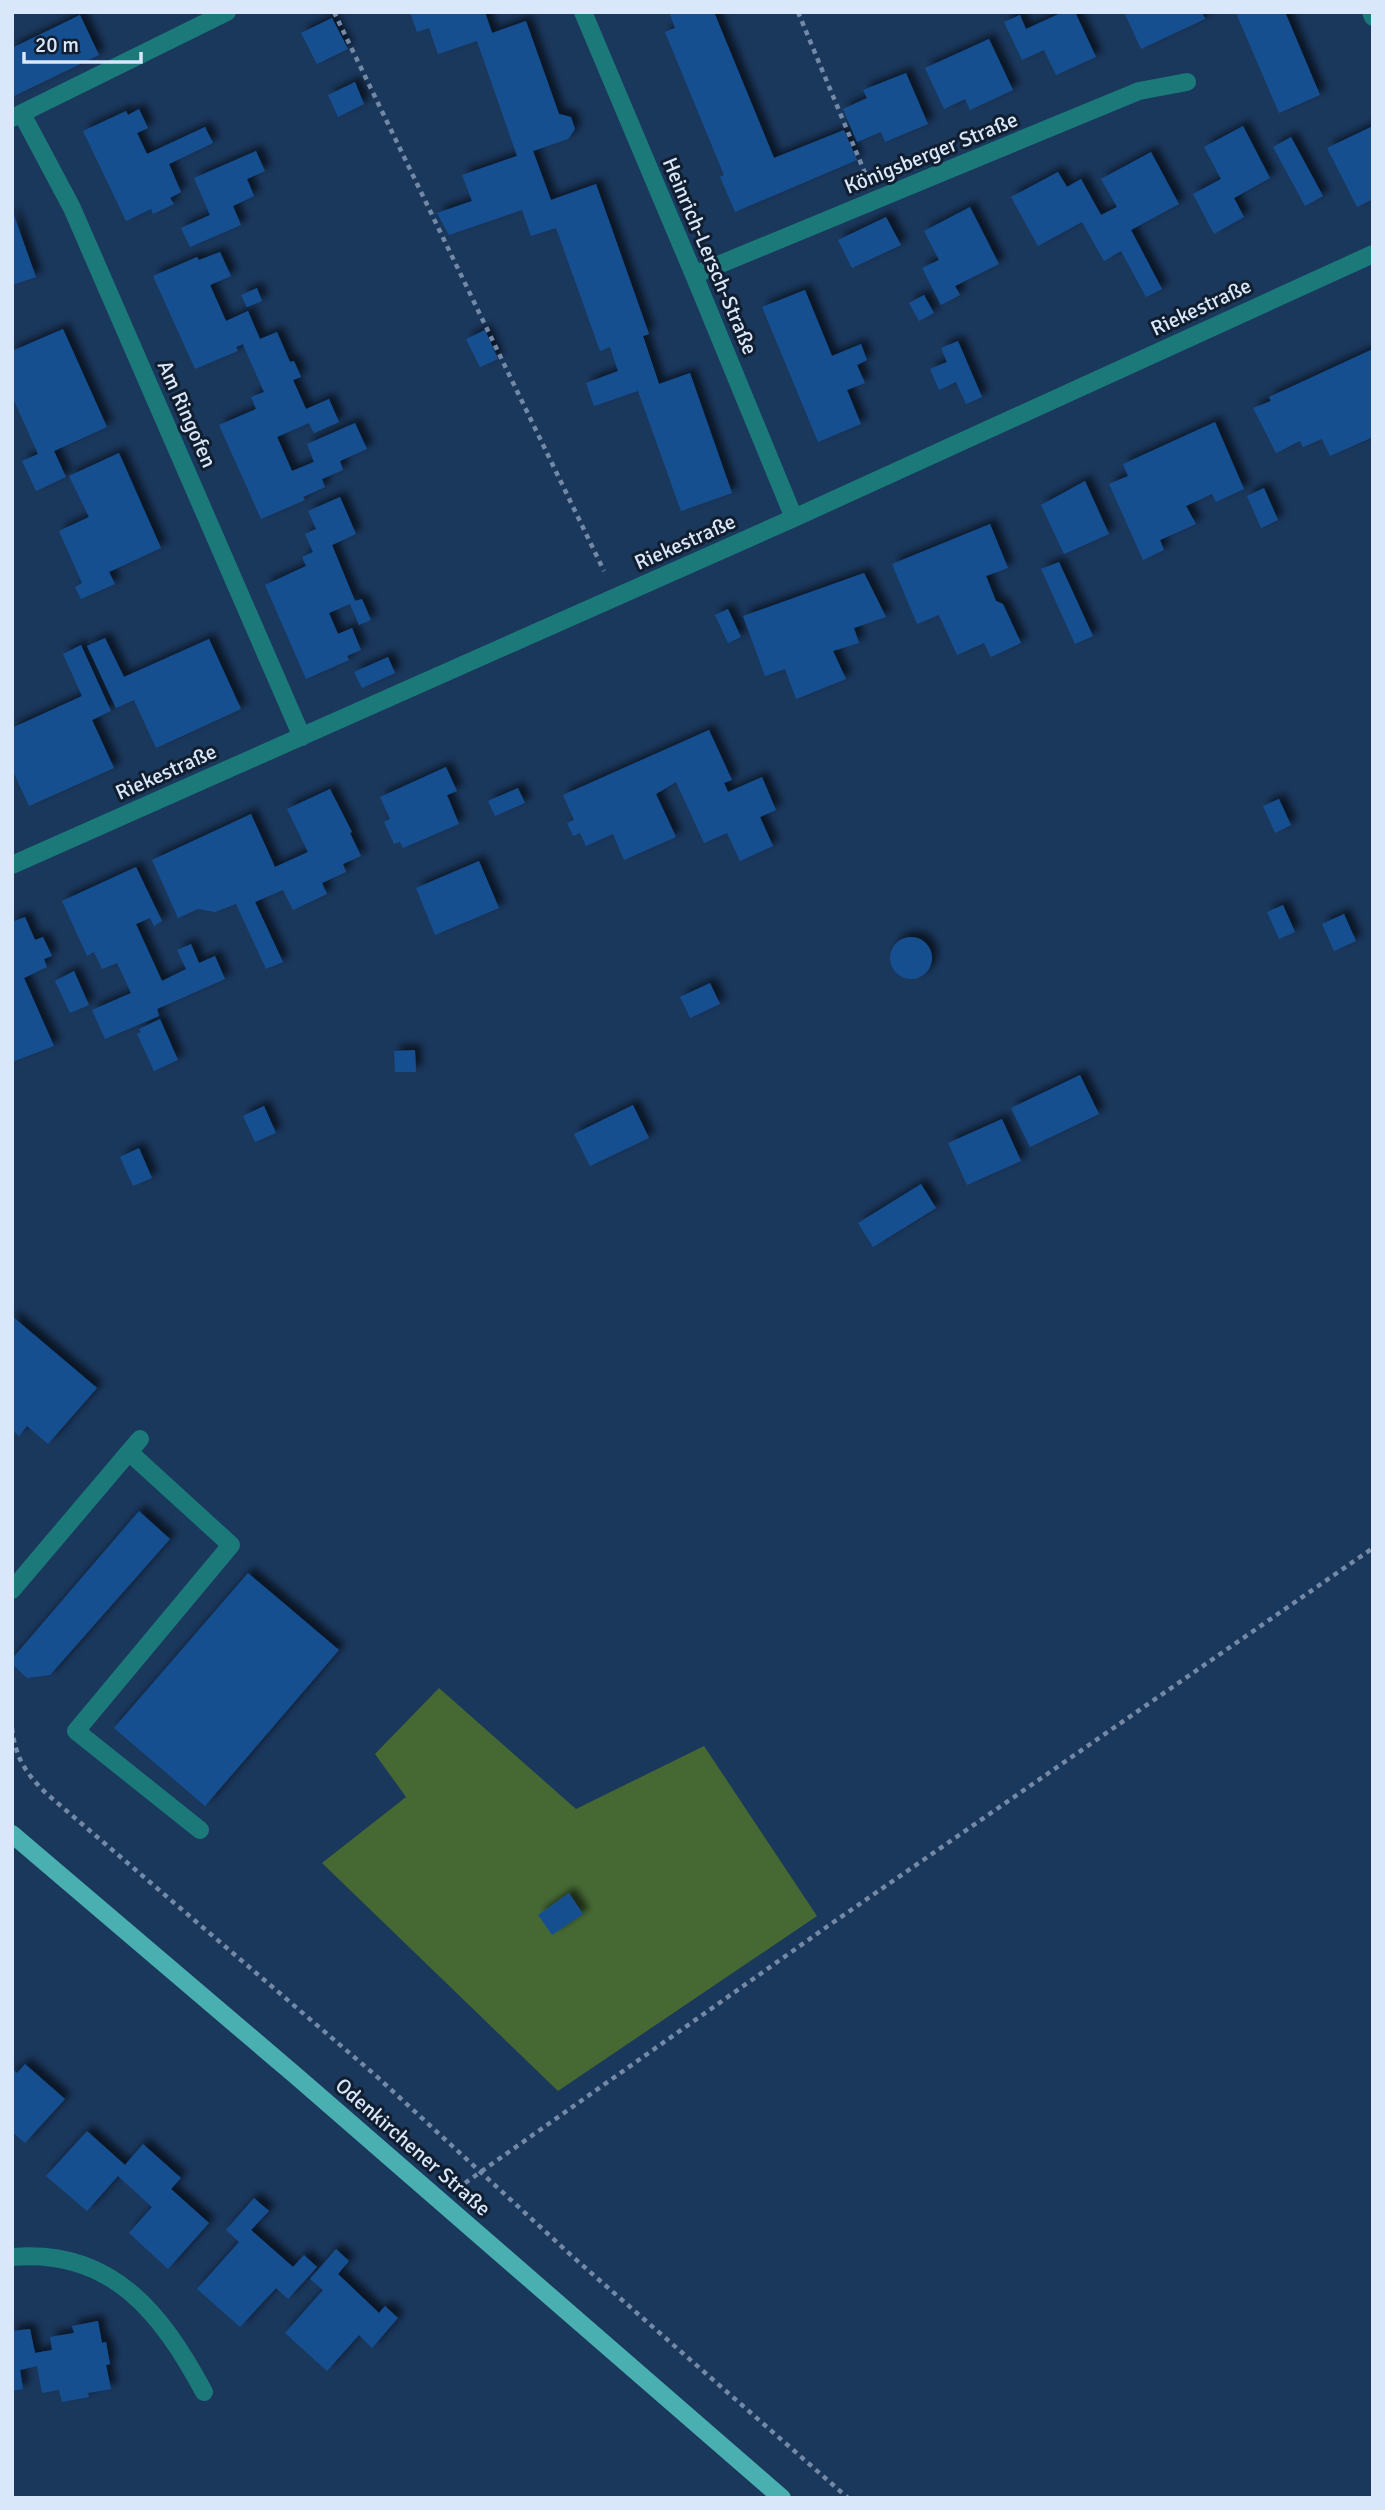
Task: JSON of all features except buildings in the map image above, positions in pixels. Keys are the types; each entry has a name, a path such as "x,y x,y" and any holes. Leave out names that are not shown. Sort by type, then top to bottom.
{"main road":[{"name":"Odenkirchener Straße","path":"12,1834 782,2498"}],"street":[{"name":"Am Ringofen","path":"227,12 17,116 72,208 302,737"},
{"name":"Heinrich-Lersch-Straße","path":"583,12 794,518"},
{"name":"Königsberger Straße","path":"694,275 1139,91 1187,82"},
{"name":"Riekestraße","path":"12,865 794,518 1373,254"},
{"path":"12,1590 135,1446 230,1545 76,1731 200,1830"},
{"path":"12,2257 42,2256 66,2260 101,2274 120,2286 149,2309 167,2330 204,2392"}],"path":[{"path":"334,12 616,597"},
{"path":"798,12 876,200"},
{"path":"440,2202 1373,1548"},
{"path":"12,1728 22,1768 38,1786 355,2058 655,2330 848,2498"}],"green space":[{"path":"439,1688 576,1809 704,1746 817,1916 558,2091 322,1863 406,1797 375,1754"}]}
